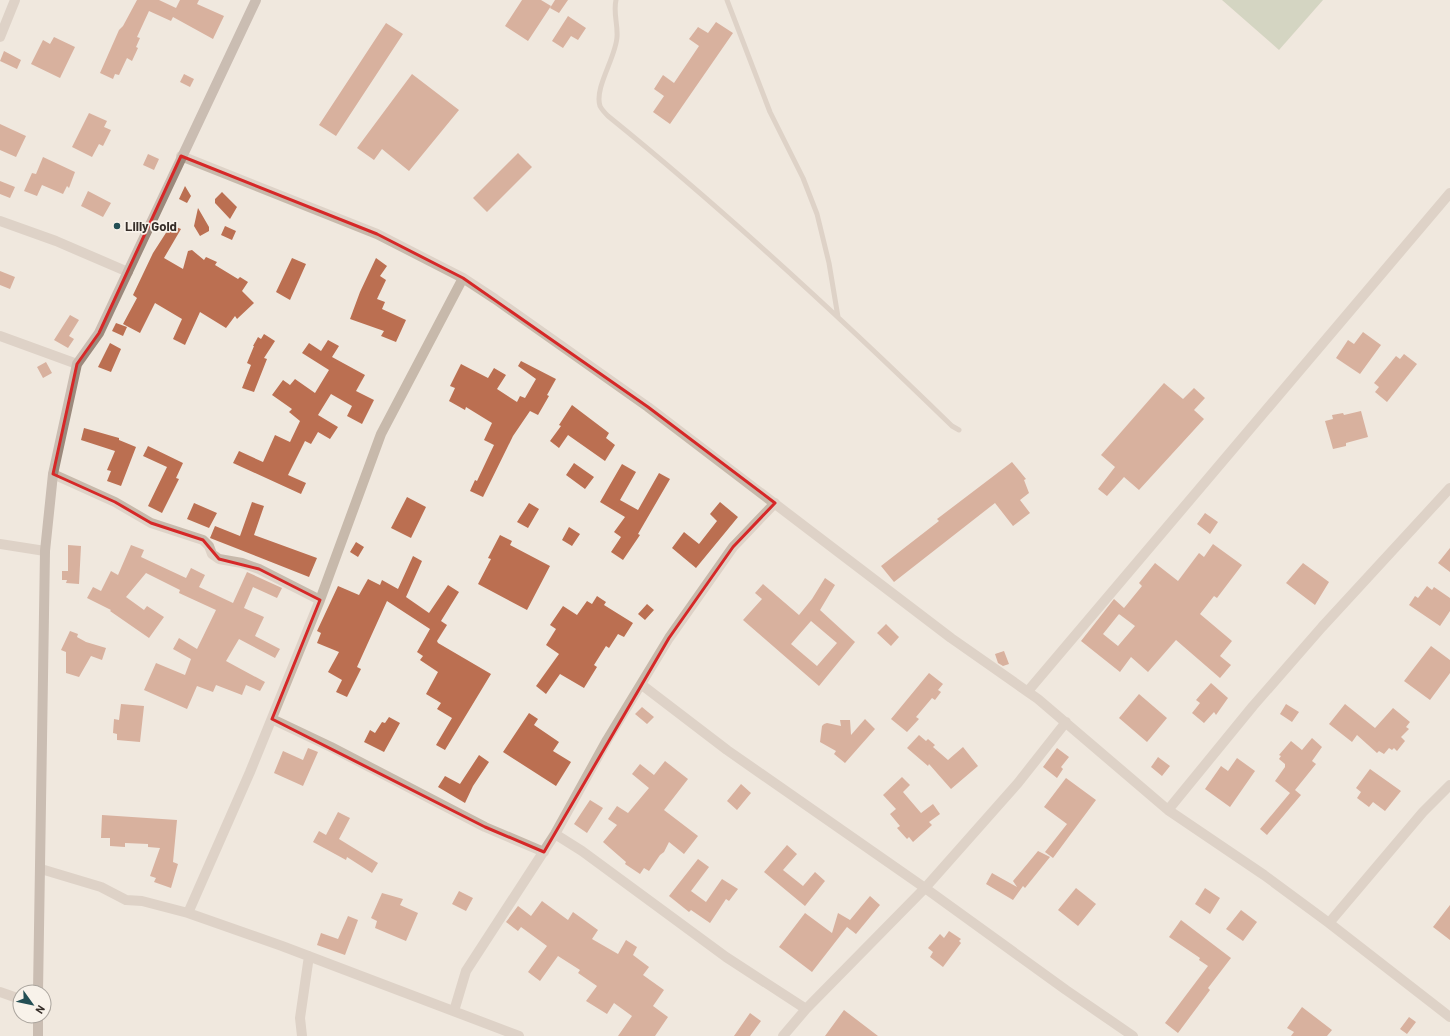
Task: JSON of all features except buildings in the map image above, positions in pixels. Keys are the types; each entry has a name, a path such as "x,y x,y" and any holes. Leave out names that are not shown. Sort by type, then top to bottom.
{"main road":[{"path":"38,984 45,551 52,474 77,364 99,333 181,156 256,0"},
{"path":"38,1024 38,1036"}],"street":[{"path":"0,37 15,0"},
{"path":"181,156 377,234 463,278 495,299 648,407 951,638 1028,691 1168,810 1264,875 1329,923 1450,1017"},
{"path":"1028,691 1449,196"},
{"path":"0,221 56,241 128,272"},
{"path":"188,913 272,719 320,600 382,434 463,278"},
{"path":"0,336 77,364"},
{"path":"52,474 115,502 151,523 203,540 209,546 212,554 219,559 242,563 259,569 320,600"},
{"path":"1168,810 1253,706 1322,627 1450,488"},
{"path":"454,1011 466,971 555,834 607,740 642,685 669,638 733,547 775,503"},
{"path":"0,544 45,551"},
{"path":"642,685 722,746 1133,1036"},
{"path":"272,719 331,747 485,827 544,852"},
{"path":"783,1036 806,1009 925,888 1018,782 1066,722"},
{"path":"1329,923 1423,812 1450,785"},
{"path":"555,834 582,851 726,958 806,1009"},
{"path":"41,869 101,887 126,900 142,902 188,913 309,956 519,1036"},
{"path":"302,1036 300,1018 309,956"},
{"path":"0,992 12,996"}],"lane":[{"path":"616,0 614,8 618,38 602,87 601,108 608,116 734,222 838,317 952,426 959,430"},
{"path":"727,0 770,112 802,178 816,214 829,264 838,317"}],"highlighted area":[{"path":"181,156 377,234 463,278 648,407 775,503 733,547 669,638 544,852 485,827 272,719 320,600 259,569 219,559 203,540 151,523 115,502 53,474 77,364 99,333"}],"green space":[{"path":"1222,0 1323,0 1279,50"}],"place":[{"name":"Lilly Gold","path":"117,226"}]}
